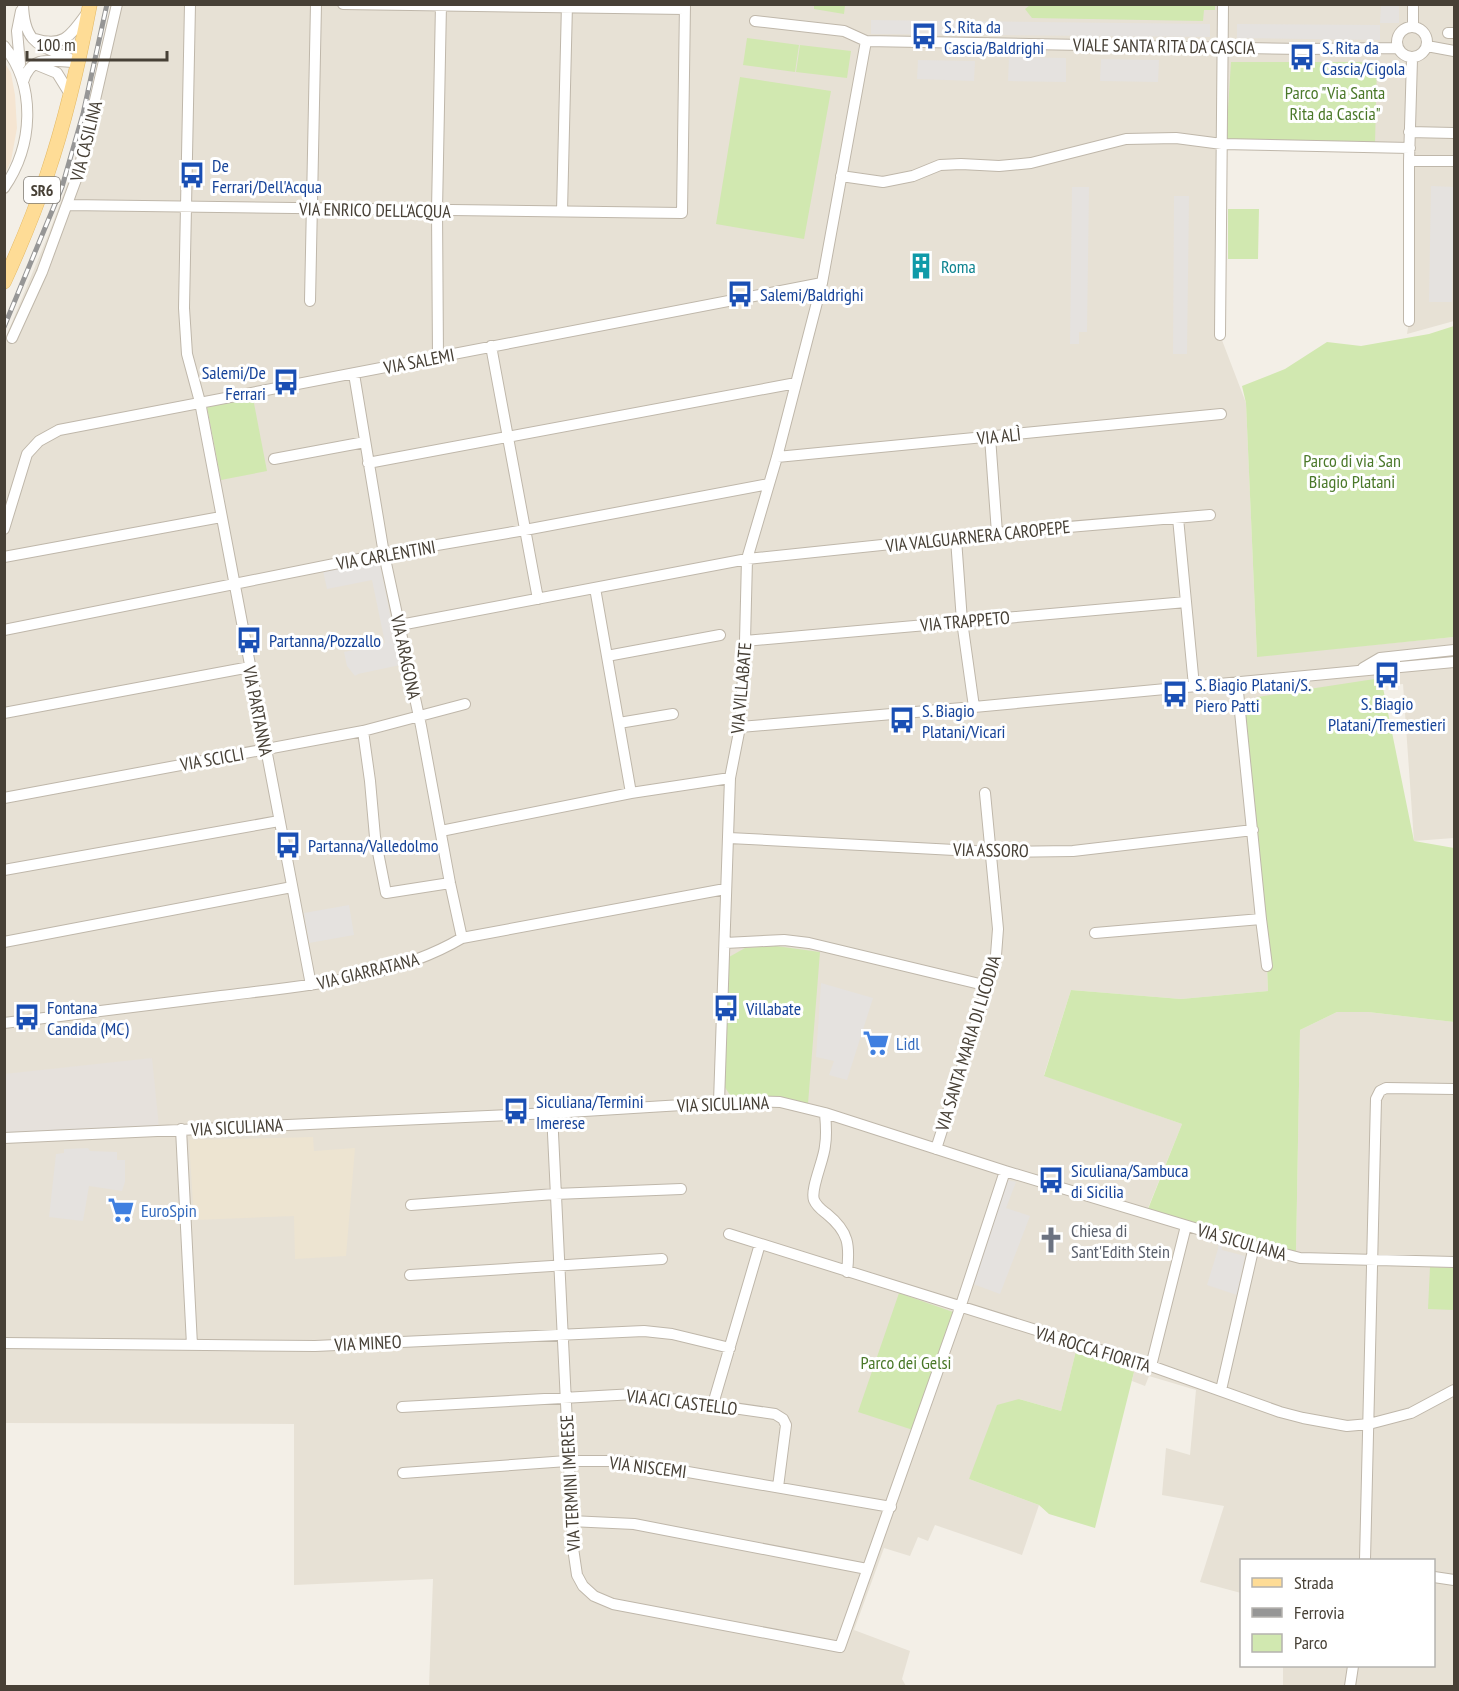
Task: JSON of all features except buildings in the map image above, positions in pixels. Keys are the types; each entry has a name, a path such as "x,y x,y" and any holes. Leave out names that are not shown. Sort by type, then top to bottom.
{"main road":[{"name":"VIA CASILINA","path":"4,282 47,176 78,63 89,8"}],"street":[{"name":"VIA CASILINA","path":"12,338 36,286 68,205 86,146 117,4"},
{"name":"VIA PARTANNA","path":"190,4 185,335 189,365 200,402 311,985"},
{"path":"310,301 316,4"},
{"path":"343,4 685,7"},
{"path":"1220,335 1223,4"},
{"path":"1413,4 1413,26"},
{"path":"23,6 25,26 32,39 45,49 60,53 78,63"},
{"path":"4,188 20,160 26,135 27,109 17,43 23,6"},
{"path":"438,357 437,210 441,6"},
{"path":"562,211 567,6"},
{"name":"VIA ENRICO DELL'ACQUA","path":"68,205 682,213 685,7"},
{"path":"32,39 49,43 65,40 76,29 89,8"},
{"name":"VIALE SANTA RITA DA CASCIA","path":"754,21 844,31 866,41 1397,48"},
{"path":"1413,26 1420,29 1426,36 1427,46 1420,56 1412,59 1404,56 1397,48 1397,39 1405,28 1413,26"},
{"name":"VIA VILLABATE","path":"719,1102 730,778 740,727 747,559 777,457 822,283 866,41"},
{"path":"4,46 11,54 23,82"},
{"path":"1427,46 1455,51"},
{"path":"1409,321 1409,132 1412,59"},
{"path":"23,82 27,71 35,64 50,60 78,63"},
{"path":"35,64 57,73 70,94"},
{"path":"1409,132 1455,133"},
{"path":"841,176 883,182 913,176 940,165 999,166 1031,163 1126,140 1176,138 1222,144 1410,148"},
{"path":"1409,161 1455,161"},
{"name":"VIA SALEMI","path":"4,529 25,458 36,443 55,432 822,283"},
{"path":"491,346 538,599"},
{"name":"VIA ARAGONA","path":"354,374 384,554 462,938"},
{"path":"368,463 796,383"},
{"name":"VIA ALÌ","path":"777,457 1221,414"},
{"path":"990,436 997,533"},
{"path":"274,459 365,442"},
{"name":"VIA CARLENTINI","path":"4,630 384,554 769,484"},
{"name":"VIA VALGUARNERA CAROPEPE","path":"399,626 747,559 997,533 1210,515"},
{"path":"4,557 221,517"},
{"path":"1178,518 1194,686"},
{"path":"956,539 962,621 974,707"},
{"path":"595,588 631,793"},
{"name":"VIA TRAPPETO","path":"745,641 1186,602"},
{"path":"607,656 720,635"},
{"path":"1360,669 1380,658 1455,650"},
{"path":"740,727 1455,662"},
{"path":"4,713 250,668"},
{"path":"1237,682 1267,966"},
{"name":"VIA SCICLI","path":"4,798 363,731 465,704"},
{"path":"620,723 673,714"},
{"path":"363,731 375,837 386,893 450,883"},
{"path":"441,831 631,793 730,778"},
{"name":"VIA SANTA MARIA DI LICODIA","path":"936,1149 996,955 998,929 986,793"},
{"path":"4,870 279,821"},
{"name":"VIA ASSORO","path":"729,838 992,852 1073,852 1253,830"},
{"path":"4,942 292,887"},
{"name":"VIA GIARRATANA","path":"4,1023 311,985 377,971 422,958 462,938 725,889"},
{"path":"1095,933 1261,919"},
{"path":"725,943 784,940 809,943 988,986"},
{"path":"1365,1559 1376,1099 1380,1091 1389,1088 1455,1089"},
{"name":"VIA SICULIANA","path":"4,1138 769,1101 825,1113 1005,1171 1300,1258 1455,1262"},
{"name":"VIA TERMINI IMERESE","path":"552,1113 567,1397 570,1521 577,1575 589,1592 613,1604 840,1647 867,1569"},
{"path":"825,1113 825,1146 813,1196 818,1206 836,1222 846,1236 847,1272"},
{"path":"181,1129 192,1345"},
{"path":"570,1521 634,1524 867,1569 960,1308 1005,1171"},
{"path":"411,1205 555,1194 681,1189"},
{"path":"1151,1366 1186,1226"},
{"name":"VIA ROCCA FIORITA","path":"729,1234 1151,1366 1303,1418 1347,1426 1370,1424 1411,1413 1455,1390"},
{"path":"713,1404 760,1244"},
{"path":"1221,1390 1254,1246"},
{"path":"410,1275 662,1259"},
{"name":"VIA MINEO","path":"4,1343 315,1346 563,1334 659,1332 730,1348"},
{"name":"VIA ACI CASTELLO","path":"402,1407 635,1394 775,1414 783,1419 786,1428 778,1487"},
{"name":"VIA NISCEMI","path":"403,1473 567,1461 624,1461 891,1507"},
{"path":"1435,1577 1455,1580"},
{"path":"1350,1686 1353,1667"}],"shaded area":[{"path":"112,5 1454,5 1454,321 1407,334 1410,148 1222,144 1220,335 1246,403 1257,656 1454,637 1454,838 1414,841 1403,684 1257,697 1268,991 1181,999 1071,990 1044,1075 1182,1124 1146,1213 1296,1253 1300,1030 1337,1012 1368,1012 1454,1022 1454,1686 1283,1686 1283,1667 1435,1667 1435,1559 1240,1559 1240,1593 1200,1582 1224,1506 1162,1495 1166,1448 1190,1455 1196,1390 1149,1376 1145,1386 1132,1381 1134,1372 1076,1351 1061,1411 1019,1399 969,1479 1039,1505 1022,1555 935,1525 928,1541 918,1537 910,1556 884,1548 854,1630 910,1651 902,1679 906,1686 429,1686 433,1579 294,1585 294,1424 5,1423 5,339 70,177 90,103"},
{"path":"1381,5 1399,5 1399,23 1380,23"},
{"path":"871,20 1210,24 1210,37 871,34"},
{"path":"1237,24 1380,25 1380,40 1237,38"},
{"path":"1009,57 1066,58 1066,82 1008,81"},
{"path":"1101,59 1159,60 1158,82 1100,81"},
{"path":"918,60 975,61 974,81 917,79"},
{"path":"4,62 11,73 17,128 11,161 5,174"},
{"path":"1431,186 1454,187 1452,302 1429,302"},
{"path":"1072,187 1089,187 1087,332 1079,332 1079,344 1070,344"},
{"path":"1174,196 1189,196 1187,354 1173,354"},
{"path":"379,559 400,665 355,676 347,666 344,652 385,643 372,580 327,589 323,571"},
{"path":"349,905 354,935 309,943 304,913"},
{"path":"821,983 873,998 847,1080 829,1075 834,1061 816,1057"},
{"path":"152,1058 159,1127 5,1133 4,1074"},
{"path":"313,1137 314,1151 355,1148 346,1256 295,1259 294,1216 194,1220 189,1140"},
{"path":"88,1148 90,1151 117,1152 117,1160 125,1160 125,1182 122,1191 89,1186 83,1221 49,1217 56,1154 64,1153 64,1149"},
{"path":"1007,1180 1016,1182 1006,1208 1030,1216 1000,1294 973,1284"},
{"path":"1218,1242 1222,1243 1222,1250 1245,1256 1237,1295 1207,1285"}],"green space":[{"path":"814,4 845,5 844,14 814,9"},
{"path":"1030,5 1215,5 1215,10 1204,10 1203,21 1032,18 1025,9"},
{"path":"747,38 799,45 795,72 743,65"},
{"path":"800,45 851,51 847,78 796,72"},
{"name":"Parco \"Via Santa Rita da Cascia\"","path":"1231,62 1377,62 1375,144 1226,141"},
{"path":"740,77 831,91 804,239 716,224"},
{"path":"1228,209 1259,209 1258,259 1228,259"},
{"name":"Parco di via San Biagio Platani","path":"1454,326 1454,637 1257,657 1246,403 1242,386 1285,369 1327,342 1361,346 1429,334"},
{"path":"253,398 267,471 221,480 207,407"},
{"path":"1381,678 1414,841 1454,848 1454,1022 1368,1012 1337,1012 1300,1030 1296,1253 1146,1214 1182,1124 1044,1076 1071,990 1181,999 1268,991 1240,709 1257,697"},
{"path":"776,946 820,952 808,1104 730,1095 722,1083 729,957 745,948"},
{"path":"1430,1267 1454,1268 1454,1310 1428,1309"},
{"name":"Parco dei Gelsi","path":"899,1293 953,1312 913,1430 858,1412"},
{"path":"1076,1351 1134,1372 1095,1528 1049,1514 1039,1505 969,1479 997,1405 1019,1399 1061,1411"}],"railway":[{"path":"4,327 62,187 83,114 107,4"}],"place":[{"name":"S. Rita da Cascia/Baldrighi","path":"924,36"},
{"name":"S. Rita da Cascia/Cigola","path":"1302,57"},
{"name":"De Ferrari/Dell'Acqua","path":"192,175"},
{"name":"Roma","path":"921,266"},
{"name":"Salemi/Baldrighi","path":"740,294"},
{"name":"Salemi/De Ferrari","path":"286,382"},
{"name":"Partanna/Pozzallo","path":"249,640"},
{"name":"S. Biagio Platani/Tremestieri","path":"1387,675"},
{"name":"S. Biagio Platani/S. Piero Patti","path":"1175,694"},
{"name":"S. Biagio Platani/Vicari","path":"902,720"},
{"name":"Partanna/Valledolmo","path":"288,845"},
{"name":"Villabate","path":"726,1008"},
{"name":"Fontana Candida (MC)","path":"27,1017"},
{"name":"Lidl","path":"876,1043"},
{"name":"Siculiana/Termini Imerese","path":"516,1111"},
{"name":"Siculiana/Sambuca di Sicilia","path":"1051,1180"},
{"name":"EuroSpin","path":"121,1210"},
{"name":"Chiesa di Sant'Edith Stein","path":"1051,1240"}]}
